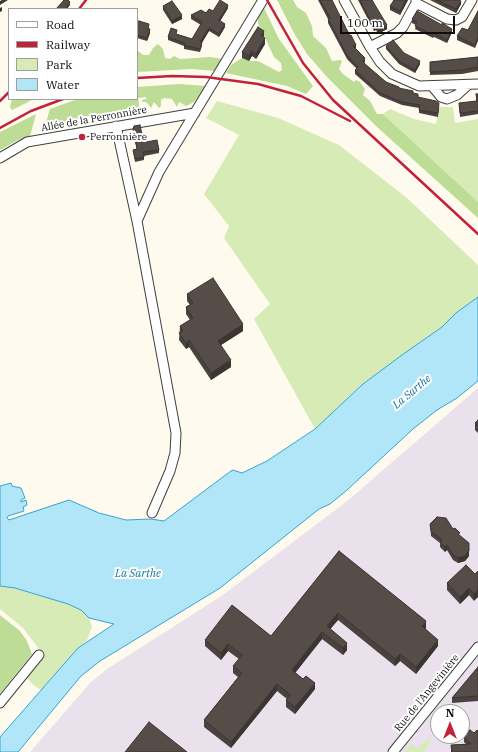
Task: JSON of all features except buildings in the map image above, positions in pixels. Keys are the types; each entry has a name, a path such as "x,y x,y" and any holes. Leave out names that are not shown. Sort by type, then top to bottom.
{"street":[{"path":"137,221 159,172 263,0"},
{"path":"344,0 370,47 380,62 392,74 412,84 432,86 458,83 468,85 478,84"},
{"path":"370,47 397,33 403,27 416,2 447,19 456,20 462,17 472,0 478,2"},
{"path":"432,86 441,97 447,99 457,95 468,85"},
{"name":"Allée de la Perronnière","path":"0,158 13,148 27,142 195,113"},
{"path":"116,126 137,221 176,433 174,459 152,513"},
{"name":"Rue de l'Angevinière","path":"393,752 478,647"},
{"path":"0,703 39,655"}],"shaded area":[{"path":"478,388 478,752 30,752 90,683 107,669 220,597 346,502"}],"green space":[{"path":"277,0 293,0 297,7 306,13 312,26 313,36 326,48 332,61 342,61 339,69 354,82 356,80 360,82 365,89 363,95 370,101 377,114 383,114 478,202 478,218 377,127 326,76 307,54 295,35"},
{"path":"264,8 279,39 313,86 306,94 287,86 226,73 231,65 242,58 249,61 258,61 279,72 282,70 281,63 274,57 258,23 258,16"},
{"path":"158,44 163,49 165,58 170,59 174,56 180,59 210,57 223,59 214,71 192,69 138,72 138,51 143,55 149,55 153,48"},
{"path":"179,84 206,86 194,102 186,106 179,102 177,107 172,99 164,98 161,100 161,106 159,108 154,102 151,108 146,102 142,102 142,100 146,99 146,97 138,98 138,87"},
{"path":"138,98 140,112 136,117 127,116 123,119 116,115 102,115 95,119 86,116 80,117 76,124 68,121 64,125 57,122 45,126 50,109 75,100 138,100"},
{"path":"12,100 32,100 12,110 10,107"},
{"path":"217,101 278,118 339,145 407,198 478,265 478,297 442,327 363,384 315,429 254,319 270,304 224,238 229,226 204,194 239,135 206,118"},
{"path":"439,107 453,107 455,123 478,119 478,202 383,114 390,109 414,119 436,124"},
{"path":"36,114 30,136 18,140 0,150 0,132"},
{"path":"0,586 15,588 68,604 81,610 89,618 92,627 87,640 41,690 32,684 25,676 43,654 23,628 0,609"},
{"path":"0,615 20,631 27,641 32,654 0,694"},
{"path":"430,737 430,742 424,752 404,752 411,744 417,749"}],"water":[{"name":"La Sarthe","path":"478,297 478,381 457,398 437,410 413,429 330,504 319,509 220,588 100,661 81,676 18,752 0,752 0,737 78,648 114,624 89,618 81,610 68,604 15,588 0,586 0,486 11,483 12,486 21,488 25,498 21,500 21,502 26,500 27,505 23,507 24,511 8,516 7,518 9,520 69,500 99,513 126,520 151,519 164,521 231,471 233,470 242,473 267,461 315,429 363,384 442,327 456,313"}],"railway":[{"path":"80,8 86,0"},
{"path":"267,0 303,63 333,100 478,234"},
{"path":"138,78 172,76 206,77 258,84 301,96 350,121"},
{"path":"0,101 8,93"},
{"path":"0,128 31,111 60,100"}],"place":[{"name":"Perronnière","path":"82,137"}]}
